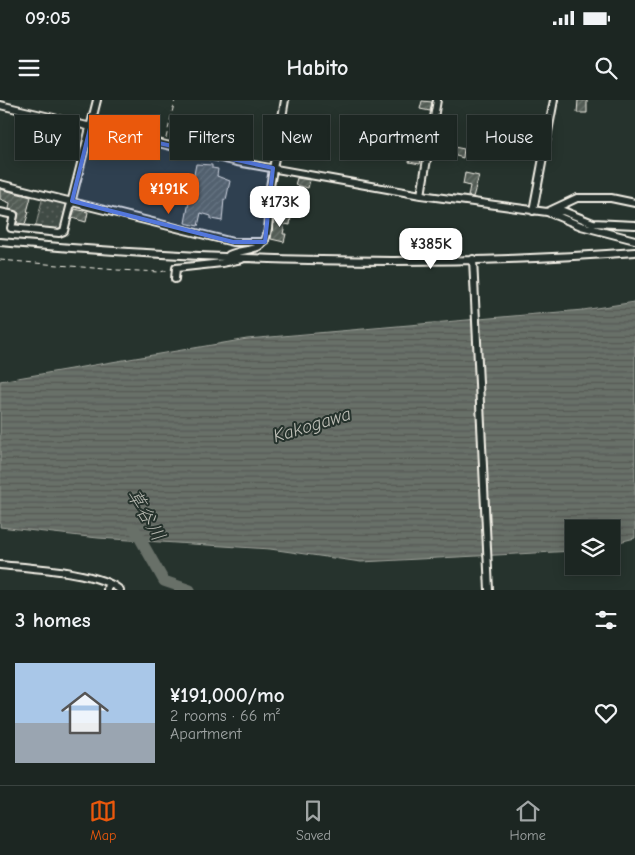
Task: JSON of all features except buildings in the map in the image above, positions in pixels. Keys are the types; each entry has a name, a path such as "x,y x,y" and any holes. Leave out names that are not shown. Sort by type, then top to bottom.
{"street":[{"path":"93,115 97,100"},
{"path":"226,256 260,246 265,242 270,209 268,198 285,100"},
{"path":"421,195 437,100"},
{"path":"533,211 554,100"},
{"path":"0,105 89,128"},
{"path":"0,212 14,215 11,228 62,232 72,202 89,132"},
{"path":"160,144 273,168 421,195 533,211 563,211 593,223 635,225"},
{"path":"0,184 233,242 265,242"},
{"path":"547,212 576,198 611,198 635,203"},
{"path":"547,212 581,226 635,240"},
{"path":"0,242 140,253 248,258 523,260 635,252"},
{"path":"175,279 176,268 248,258"},
{"path":"473,259 489,590"},
{"path":"0,565 63,571 120,590"}],"path":[{"path":"164,145 175,100"},
{"path":"0,260 134,271 160,272 176,268"}],"highlighted area":[{"path":"90,128 273,168 265,242 233,242 72,201"}],"shaded area":[{"path":"43,196 69,203 62,230 35,229"}],"water":[{"name":"Kakogawa","path":"635,302 635,538 620,542 620,520 565,520 565,551 361,562 270,549 98,538 0,527 0,381 247,339 583,310"}],"waterway":[{"name":"草谷川","path":"134,528 164,581 190,590"}]}
